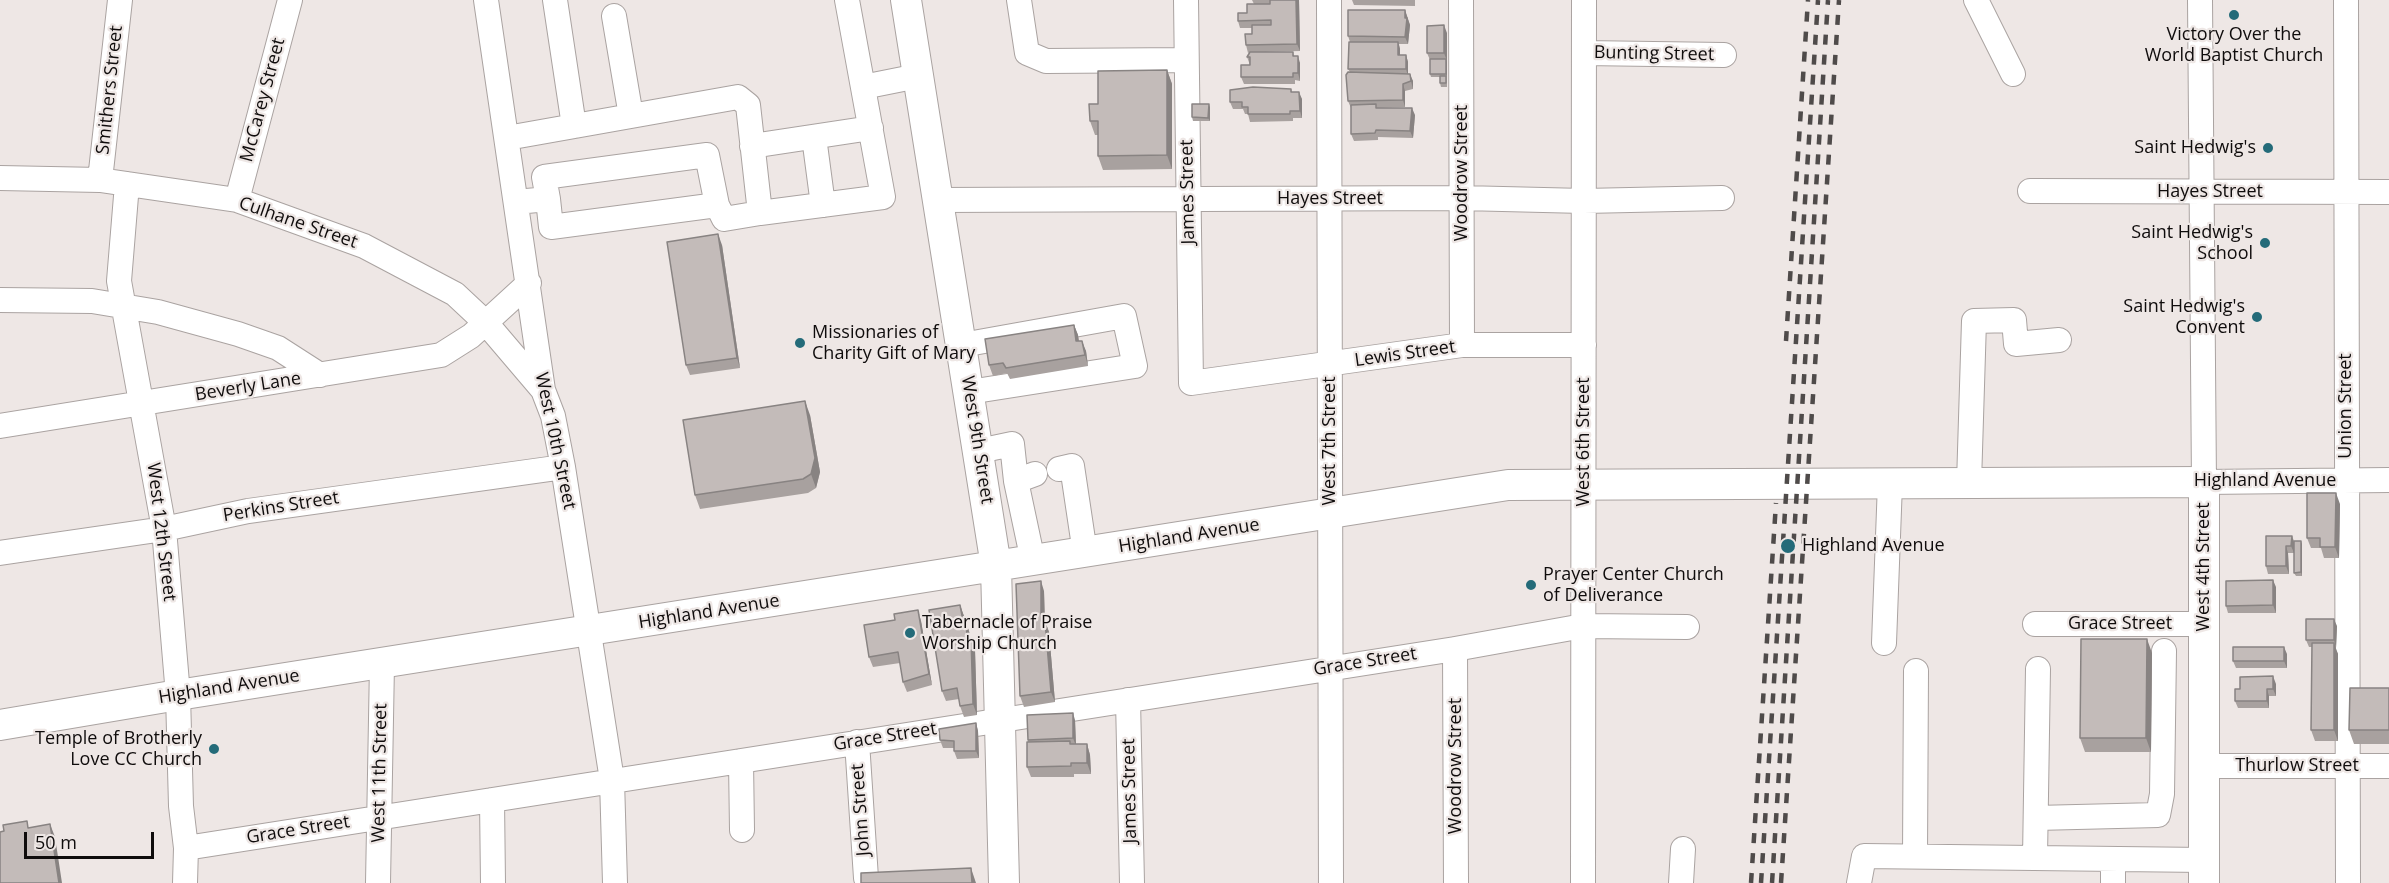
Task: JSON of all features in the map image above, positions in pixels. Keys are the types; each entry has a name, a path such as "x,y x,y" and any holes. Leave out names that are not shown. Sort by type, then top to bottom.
{"main road":[{"name":"West 9th Street","path":"906,0 996,566 1004,883"},
{"name":"Highland Avenue","path":"0,725 178,694 382,664 1508,485 2204,482"},
{"name":"West 4th Street","path":"2204,482 2204,872"}],"street":[{"name":"Smithers Street","path":"100,180 120,0"},
{"name":"McCarey Street","path":"237,200 290,0"},
{"name":"West 10th Street","path":"486,0 543,390 553,416 563,467 612,780 615,883"},
{"path":"555,0 574,126"},
{"path":"717,205 551,227 544,177 707,155 717,205 724,219 883,197 847,0"},
{"path":"1019,0 1027,53 1046,61 1186,60"},
{"name":"James Street","path":"1186,0 1191,383"},
{"name":"West 7th Street","path":"1329,0 1331,883"},
{"name":"Woodrow Street","path":"1461,0 1462,345"},
{"name":"West 6th Street","path":"1583,883 1584,0"},
{"path":"1976,0 2013,74"},
{"name":"West 4th Street","path":"2200,0 2204,482"},
{"name":"Union Street","path":"2346,0 2348,883"},
{"path":"614,16 631,116"},
{"name":"Bunting Street","path":"1584,53 1724,55"},
{"path":"863,87 918,76"},
{"path":"507,138 738,97 748,105 760,213"},
{"path":"752,146 871,128"},
{"path":"814,137 823,205"},
{"name":"Culhane Street","path":"0,178 100,180 237,200 364,246 455,294 486,323 543,390"},
{"name":"West 12th Street","path":"127,184 119,281 164,529 178,694 182,806 186,848 185,883"},
{"name":"Hayes Street","path":"2030,191 2389,192"},
{"name":"Hayes Street","path":"938,200 1462,198 1584,201 1722,198"},
{"path":"516,202 548,199"},
{"path":"486,323 529,283"},
{"path":"0,300 92,301 158,312 238,334 278,348 321,375"},
{"path":"962,345 1124,316 1135,366 969,393"},
{"path":"1969,483 1974,321 2014,320 2016,344 2059,340"},
{"name":"Beverly Lane","path":"0,426 441,354 486,323"},
{"name":"Lewis Street","path":"1191,383 1462,345 1584,345"},
{"path":"979,451 1012,444 1023,483 1033,561"},
{"path":"1059,469 1072,466 1085,553"},
{"name":"Perkins Street","path":"0,553 164,529 248,511 563,467"},
{"name":"Highland Avenue","path":"2204,482 2389,480"},
{"path":"986,498 1023,483"},
{"path":"1884,643 1890,483"},
{"name":"Grace Street","path":"2036,624 2204,624"},
{"name":"Grace Street","path":"186,848 1455,649 1583,626 1687,627"},
{"name":"Woodrow Street","path":"1455,649 1456,883"},
{"path":"2036,818 2158,814 2162,794 2164,651"},
{"name":"West 11th Street","path":"378,883 382,664"},
{"path":"2035,858 2038,669"},
{"path":"1915,856 1916,671"},
{"name":"James Street","path":"1128,700 1132,883"},
{"name":"John Street","path":"857,742 866,878"},
{"path":"741,761 742,830"},
{"name":"Thurlow Street","path":"2205,766 2389,766"},
{"path":"492,800 493,883"},
{"path":"1682,883 1683,849"},
{"path":"1859,883 1864,856 2113,859 2204,872"},
{"path":"2113,859 2113,883"}],"building":[{"path":"1270,0 1296,0 1297,44 1246,45 1245,34 1252,34 1252,25 1271,25 1271,20 1238,21 1238,13 1247,13 1247,4 1270,4"},
{"path":"1348,10 1405,10 1405,18 1407,18 1405,37 1348,36"},
{"path":"1444,25 1444,53 1427,53 1427,26"},
{"path":"1349,42 1398,42 1398,55 1406,55 1406,69 1348,69"},
{"path":"1250,52 1293,52 1293,56 1298,56 1298,73 1293,73 1293,77 1241,77 1241,65 1250,65 1250,57 1247,57"},
{"path":"1430,59 1446,59 1446,74 1430,74"},
{"path":"1167,70 1167,155 1098,156 1098,121 1090,121 1089,104 1098,104 1098,71"},
{"path":"1348,72 1410,74 1411,81 1403,84 1403,100 1348,101 1346,75"},
{"path":"1440,76 1446,76 1446,83 1440,83"},
{"path":"1253,87 1291,89 1291,92 1299,92 1300,111 1290,111 1290,114 1248,114 1248,107 1242,107 1242,102 1230,102 1230,90"},
{"path":"1192,104 1209,104 1208,118 1192,117"},
{"path":"1376,104 1376,108 1412,108 1410,131 1376,130 1375,133 1351,134 1351,105"},
{"path":"718,234 737,358 686,365 667,242"},
{"path":"1074,325 1076,341 1082,341 1085,355 1006,368 1003,363 989,365 985,339"},
{"path":"805,401 815,458 811,474 803,479 695,495 683,420"},
{"path":"2307,493 2336,493 2335,547 2320,547 2320,538 2307,538"},
{"path":"2266,536 2292,536 2291,546 2286,546 2286,566 2266,566"},
{"path":"2294,541 2301,541 2301,572 2294,573"},
{"path":"2273,580 2273,605 2226,606 2226,581"},
{"path":"1041,581 1041,621 1045,621 1051,692 1020,696 1016,584"},
{"path":"960,605 968,640 971,639 973,704 960,706 957,688 942,691 929,610"},
{"path":"918,610 929,674 903,682 898,652 869,657 864,625 895,620 894,614"},
{"path":"2306,619 2334,619 2334,640 2306,640"},
{"path":"2081,639 2147,639 2146,738 2080,738"},
{"path":"2312,643 2334,643 2334,730 2311,730"},
{"path":"2233,647 2284,647 2284,661 2233,661"},
{"path":"2273,676 2273,689 2267,689 2267,701 2235,701 2235,689 2240,689 2240,677"},
{"path":"2350,688 2389,688 2389,730 2349,730"},
{"path":"1073,713 1073,738 1028,740 1027,715"},
{"path":"976,723 976,751 954,751 954,741 940,740 939,729"},
{"path":"1070,741 1070,744 1087,744 1087,763 1071,763 1071,766 1027,767 1027,742"},
{"path":"27,821 28,828 50,824 59,883 0,883 0,832 4,831 3,825"},
{"path":"971,868 972,883 861,883 861,873"}],"railway":[{"path":"1786,341 1808,0"},
{"path":"1761,883 1818,0"},
{"path":"1772,883 1828,0"},
{"path":"1781,883 1839,0"},
{"path":"1751,883 1776,503"}],"place":[{"name":"Victory Over the World Baptist Church","path":"2234,15"},
{"name":"Saint Hedwig's","path":"2268,148"},
{"name":"Saint Hedwig's School","path":"2265,243"},
{"name":"Saint Hedwig's Convent","path":"2257,317"},
{"name":"Missionaries of Charity Gift of Mary","path":"800,343"},
{"name":"Highland Avenue","path":"1788,546"},
{"name":"Prayer Center Church of Deliverance","path":"1531,585"},
{"name":"Tabernacle of Praise Worship Church","path":"910,633"},
{"name":"Temple of Brotherly Love CC Church","path":"214,749"}]}
